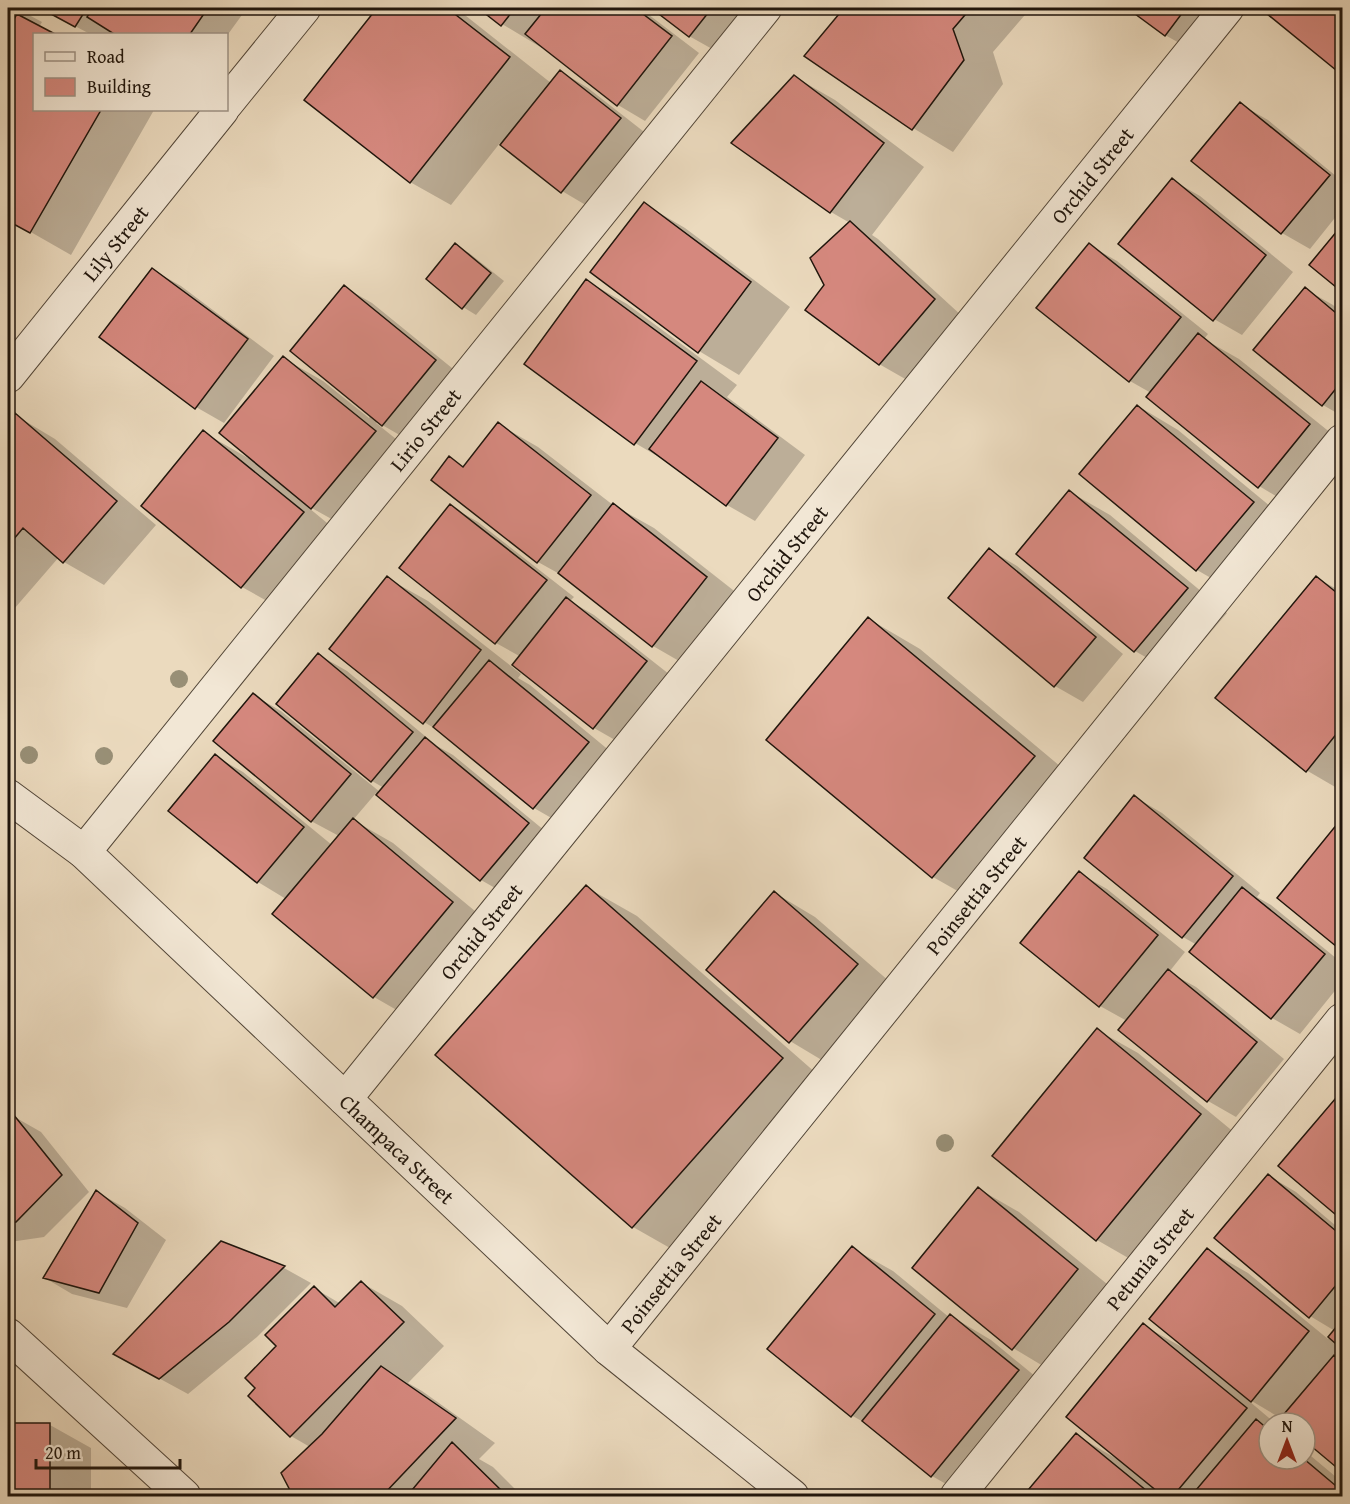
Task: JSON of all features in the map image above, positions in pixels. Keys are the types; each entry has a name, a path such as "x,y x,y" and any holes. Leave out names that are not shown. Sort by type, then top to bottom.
{"street":[{"path":"228,102 304,8"},
{"name":"Lirio Street","path":"84,852 765,8"},
{"name":"Orchid Street","path":"345,1099 1227,8"},
{"name":"Lily Street","path":"8,376 221,111"},
{"name":"Poinsettia Street","path":"609,1349 1342,441"},
{"name":"Champaca Street","path":"8,796 84,852 609,1349 792,1497"},
{"name":"Petunia Street","path":"957,1497 1342,1020"},
{"path":"8,1335 184,1497"}],"building":[{"path":"40,8 87,8 75,27"},
{"path":"93,8 208,8 191,33 112,33 87,17"},
{"path":"377,8 447,8 510,57 410,183 304,100"},
{"path":"478,8 515,8 501,26"},
{"path":"546,8 635,8 672,36 617,106 525,34"},
{"path":"651,8 712,8 689,37"},
{"path":"844,8 971,8 953,29 964,60 912,130 804,56"},
{"path":"1127,8 1186,8 1165,36"},
{"path":"1342,8 1342,75 1261,9"},
{"path":"17,14 53,33 33,33 33,111 100,111 30,233 8,221 8,30"},
{"path":"560,70 621,118 561,193 500,145"},
{"path":"794,75 884,143 830,213 731,143"},
{"path":"1240,102 1330,175 1281,234 1191,161"},
{"path":"1172,178 1266,255 1213,321 1118,244"},
{"path":"644,202 751,282 698,353 590,272"},
{"path":"850,221 935,299 879,365 805,310 824,285 810,258"},
{"path":"1342,225 1342,292 1309,265"},
{"path":"455,243 491,273 462,309 426,279"},
{"path":"1089,243 1181,317 1129,382 1036,308"},
{"path":"152,268 248,339 195,409 99,337"},
{"path":"586,279 697,361 634,445 524,364"},
{"path":"344,285 436,360 382,426 290,351"},
{"path":"1305,287 1342,318 1342,381 1322,406 1253,350"},
{"path":"1198,333 1310,424 1258,488 1146,397"},
{"path":"283,356 376,431 311,509 219,433"},
{"path":"701,381 778,438 726,506 649,449"},
{"path":"1137,405 1254,502 1196,571 1079,474"},
{"path":"15,413 117,501 63,563 23,528 8,546 8,421"},
{"path":"498,422 591,495 537,563 431,480 449,456 463,467"},
{"path":"203,430 304,512 241,588 141,506"},
{"path":"1069,490 1188,588 1134,652 1016,554"},
{"path":"613,503 707,577 652,647 558,573"},
{"path":"450,504 547,580 495,644 399,568"},
{"path":"989,548 1096,637 1054,687 948,598"},
{"path":"387,576 481,650 423,724 329,649"},
{"path":"1316,576 1342,597 1342,727 1306,772 1215,698"},
{"path":"566,597 647,661 593,729 512,665"},
{"path":"868,617 1035,756 932,878 766,740"},
{"path":"318,653 413,732 371,782 276,704"},
{"path":"489,660 589,742 533,809 433,727"},
{"path":"253,693 351,774 311,822 213,741"},
{"path":"425,737 529,823 480,881 376,795"},
{"path":"215,754 304,827 257,883 168,811"},
{"path":"1134,795 1233,876 1182,938 1084,858"},
{"path":"353,818 453,902 373,998 272,914"},
{"path":"1342,818 1342,940 1337,947 1277,898"},
{"path":"1079,871 1158,935 1099,1007 1020,943"},
{"path":"586,885 783,1058 632,1228 435,1055"},
{"path":"1242,887 1325,954 1271,1019 1189,952"},
{"path":"774,891 858,964 789,1043 706,970"},
{"path":"1168,969 1257,1042 1207,1102 1118,1030"},
{"path":"1097,1028 1201,1114 1096,1241 992,1156"},
{"path":"1341,1092 1342,1094 1342,1220 1278,1166"},
{"path":"13,1114 62,1175 16,1222 8,1223 8,1121"},
{"path":"1268,1174 1342,1236 1342,1278 1309,1318 1214,1238"},
{"path":"978,1187 1078,1269 1012,1350 912,1268"},
{"path":"96,1190 138,1223 99,1293 43,1278"},
{"path":"221,1241 285,1266 229,1322 159,1379 113,1354"},
{"path":"852,1246 935,1314 851,1417 767,1349"},
{"path":"1207,1248 1309,1331 1251,1402 1149,1319"},
{"path":"361,1281 404,1322 290,1437 248,1396 255,1388 245,1378 276,1346 265,1335 314,1286 335,1307"},
{"path":"950,1314 1019,1370 931,1477 862,1421"},
{"path":"1342,1320 1342,1349 1328,1337"},
{"path":"1143,1323 1247,1408 1173,1496 1163,1496 1066,1417"},
{"path":"1334,1355 1342,1363 1342,1472 1317,1451 1317,1411 1287,1411"},
{"path":"381,1366 456,1418 382,1496 293,1496 281,1473 322,1434"},
{"path":"1256,1419 1257,1471 1317,1470 1342,1491 1342,1496 1191,1496"},
{"path":"8,1423 50,1423 50,1496 8,1496"},
{"path":"1076,1433 1153,1496 1023,1496"},
{"path":"452,1442 507,1496 407,1496"}]}
